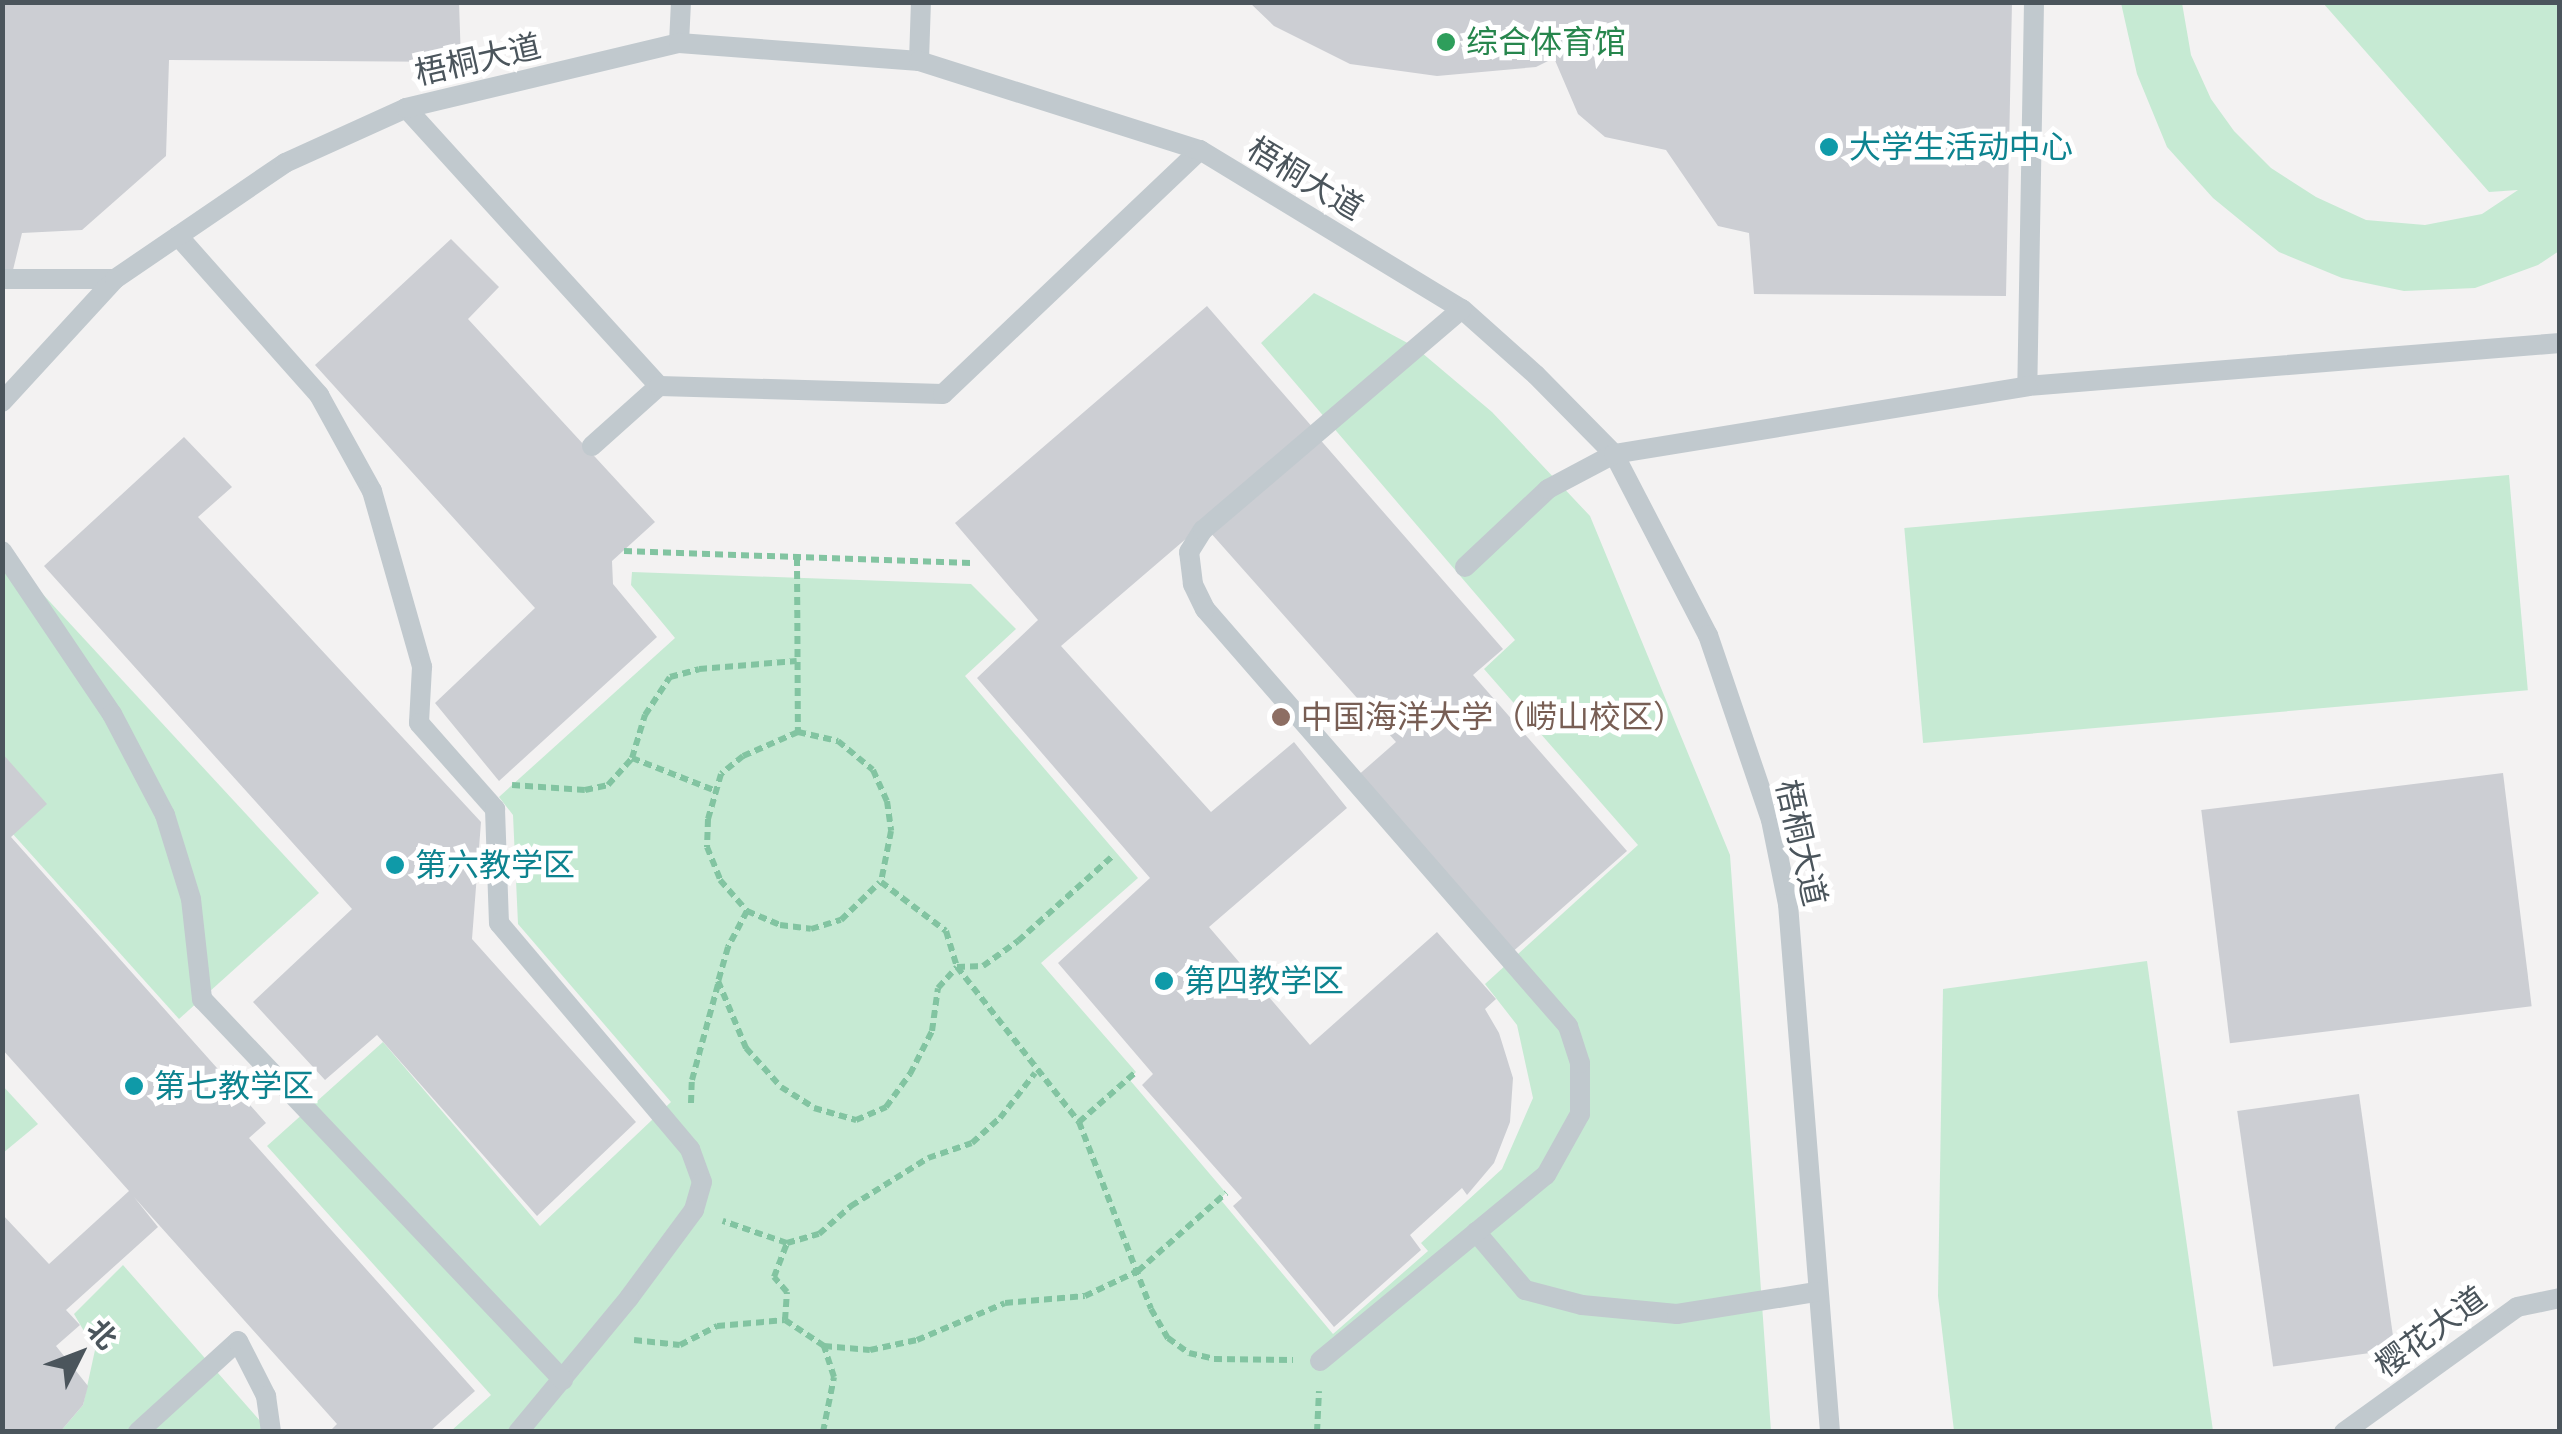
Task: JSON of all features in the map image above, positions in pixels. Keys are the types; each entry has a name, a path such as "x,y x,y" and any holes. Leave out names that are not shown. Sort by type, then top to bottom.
{"lane":[{"path":"679,43 681,2"},
{"path":"920,2 920,62"},
{"path":"2027,386 2034,2"},
{"name":"梧桐大道","path":"2,402 115,279 284,163 406,108 679,43 920,62 1200,150 1462,310 1614,454 1708,635 1770,820 1788,904 1830,1432"},
{"path":"406,108 659,386"},
{"path":"592,446 659,386 943,394 1200,150"},
{"path":"178,236 319,395 372,491 422,667 419,724 495,810 498,923 690,1149 702,1182 694,1210 605,1328 518,1432"},
{"path":"2,280 115,279"},
{"path":"1320,1360 1546,1174 1580,1114 1580,1063 1568,1026 1205,609 1193,584 1189,552 1203,530 1462,310"},
{"path":"1465,567 1548,489 1614,454 2027,386 2560,343"},
{"path":"2,551 112,714 166,815 191,898 202,998 563,1380"},
{"path":"1476,1232 1525,1290 1582,1306 1677,1314 1816,1292"},
{"name":"樱花大道","path":"2344,1432 2517,1307 2560,1298"},
{"path":"138,1432 238,1341 266,1396 271,1432"}],"path":[{"path":"624,551 970,563"},
{"path":"796,558 798,732"},
{"path":"489,803 513,784 585,790 608,785 632,758 644,715 670,677 700,669 798,661"},
{"path":"798,732 838,742 872,770 887,800 891,831 880,882 842,920 811,928 780,925 748,911 720,880 707,847 721,774 743,756 798,732"},
{"path":"632,758 716,791"},
{"path":"718,981 746,1048 781,1087 814,1108 856,1120 886,1107 910,1074 932,1031 938,988 957,967 983,966 1018,942 1114,855"},
{"path":"880,882 946,931 957,967 1079,1122 1151,1309 1168,1338 1189,1353 1214,1359 1320,1360 1317,1432"},
{"path":"690,1149 692,1080 728,947 748,911"},
{"path":"694,1210 786,1243 819,1234 851,1206 928,1158 972,1143 1000,1118 1036,1072"},
{"path":"1079,1122 1136,1072"},
{"path":"605,1328 636,1341 680,1345 717,1326 785,1320 824,1346 870,1350 917,1340 1005,1302 1085,1296 1138,1271 1226,1193"},
{"path":"785,1320 787,1292 774,1277 786,1243"},
{"path":"823,1432 834,1376 824,1346"}],"green space":[{"path":"2121,3 2182,3 2191,55 2211,99 2234,131 2271,168 2316,197 2366,220 2425,225 2482,214 2518,190 2489,192 2323,3 2559,3 2559,251 2538,265 2475,288 2404,291 2342,278 2279,252 2213,198 2167,147 2137,74"},
{"path":"1314,293 1415,347 1492,412 1590,516 1730,855 1771,1431 451,1431 491,1395 267,1146 383,1042 540,1226 671,1102 518,924 513,815 499,797 675,638 631,585 632,572 971,584 1016,629 965,676 1138,878 1041,963 1136,1072 1129,1079 1226,1193 1220,1199 1333,1334 1428,1251 1421,1243 1502,1169 1533,1098 1517,1025 1485,984 1638,845 1484,669 1515,640 1261,343"},
{"path":"2509,475 2528,690 1923,743 1904,528"},
{"path":"2,550 319,893 179,1019 3,823"},
{"path":"2147,961 2213,1431 1954,1431 1938,1296 1943,989"},
{"path":"2,1085 38,1124 3,1153 2,1153"},
{"path":"123,1265 269,1431 60,1432 83,1405 95,1350 74,1314"}],"building":[{"path":"3,2 459,2 461,62 169,60 166,156 82,230 22,233 12,274 3,274"},
{"name":"大学生活动中心","path":"1249,2 2012,2 2006,296 1754,294 1749,233 1718,226 1666,150 1605,137 1578,114 1554,58 1536,67 1437,76 1350,64 1274,26"},
{"path":"451,239 499,287 468,319 655,522 612,561 613,584 657,637 499,781 435,703 535,608 315,365"},
{"name":"第四教学区","path":"1207,306 1314,429 1061,646 1211,812 1294,742 1347,808 1209,927 1310,1045 1437,932 1496,999 1485,1009 1499,1033 1513,1078 1510,1122 1494,1163 1467,1195 1462,1188 1410,1235 1421,1250 1334,1327 1233,1206 1242,1198 1142,1085 1153,1074 1058,963 1150,878 977,678 1038,620 955,523"},
{"path":"1317,436 1503,649 1473,675 1627,851 1510,954 1355,778 1396,742 1209,531"},
{"name":"第六教学区","path":"184,437 232,487 198,517 481,822 472,939 636,1122 537,1216 377,1035 325,1080 253,1002 352,909 44,566"},
{"name":"第七教学区","path":"2,753 47,804 11,837 266,1123 249,1138 475,1391 429,1432 329,1432 337,1424 134,1197 158,1227 66,1310 80,1325 56,1346 88,1386 83,1405 60,1432 2,1432 2,1214 49,1264 129,1191 2,1049"},
{"path":"2503,773 2532,1006 2230,1043 2201,810"},
{"path":"2359,1094 2395,1349 2273,1367 2237,1111"}],"place":[{"name":"综合体育馆","path":"1446,42"},
{"name":"大学生活动中心","path":"1829,147"},
{"name":"中国海洋大学（崂山校区）","path":"1281,717"},
{"name":"第六教学区","path":"395,865"},
{"name":"第四教学区","path":"1164,981"},
{"name":"第七教学区","path":"134,1086"}]}
